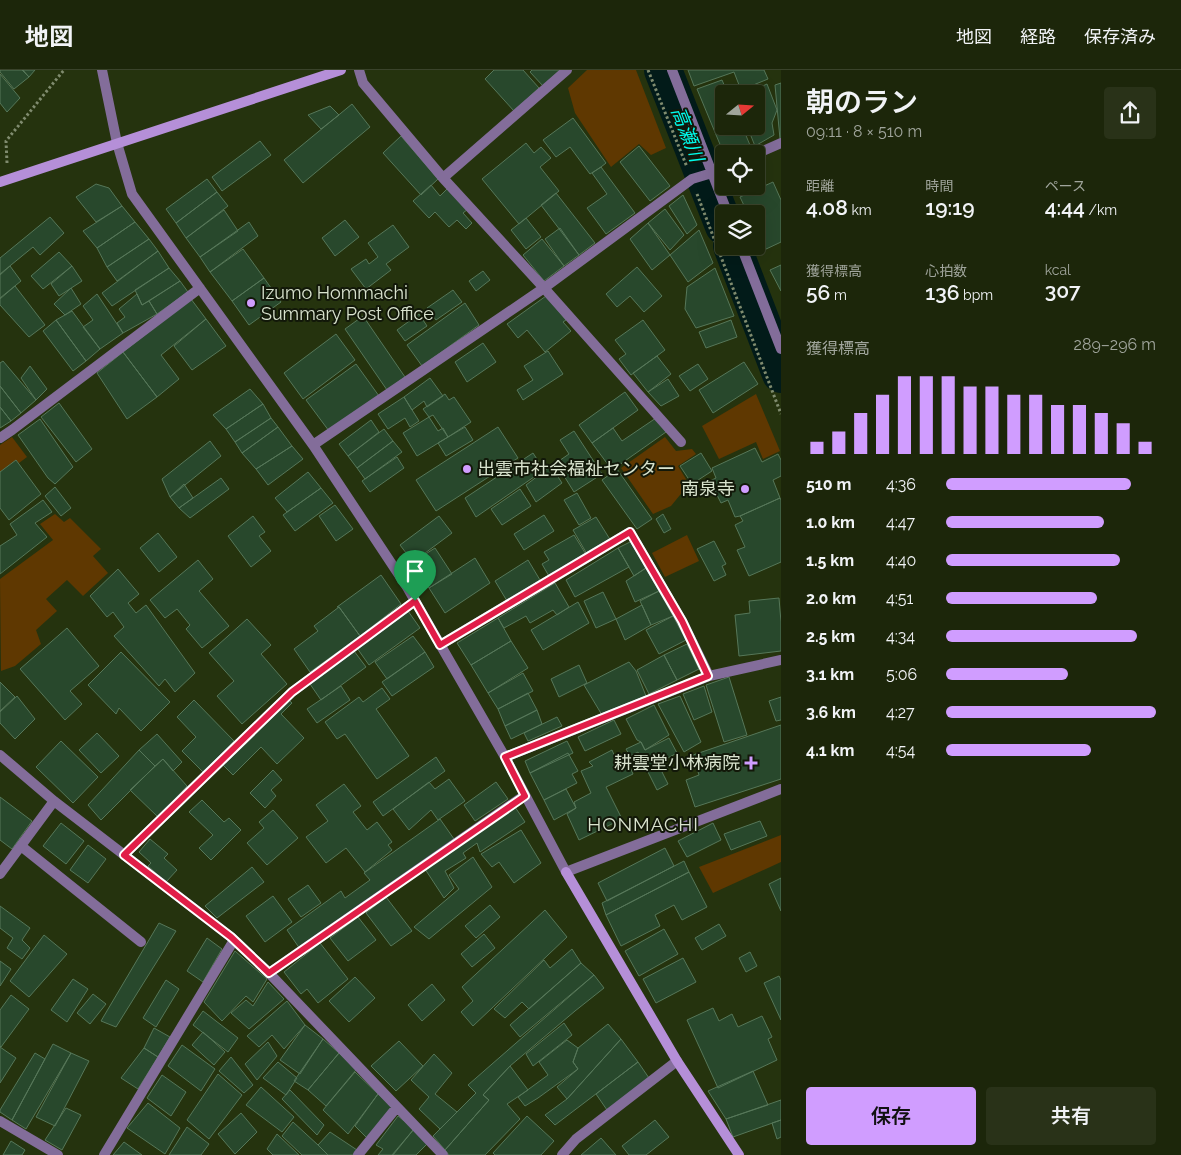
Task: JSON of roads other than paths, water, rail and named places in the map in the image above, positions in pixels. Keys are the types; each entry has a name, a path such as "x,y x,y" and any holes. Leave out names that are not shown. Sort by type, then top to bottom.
{"street":[{"path":"102,70 117,143 132,194 313,445 407,587 505,757 566,872 677,1060 740,1155"},
{"path":"359,70 363,83 443,178 681,442"},
{"path":"443,178 568,70"},
{"path":"672,70 724,205"},
{"path":"4,181 336,71"},
{"path":"765,150 781,143"},
{"path":"313,445 544,288 692,179 715,172"},
{"path":"744,255 781,349"},
{"path":"0,438 200,288"},
{"path":"440,645 630,532 682,621 708,676"},
{"path":"124,855 292,692 415,601"},
{"path":"505,757 708,676 781,660"},
{"path":"0,755 54,801 234,940 269,973 444,1155"},
{"path":"566,872 781,789"},
{"path":"269,973 525,796"},
{"path":"0,874 54,801"},
{"path":"20,846 141,942"},
{"path":"104,1155 234,940"},
{"path":"562,1155 576,1139 677,1060"},
{"path":"358,1155 397,1107"},
{"path":"0,1121 58,1155"}],"waterway":[{"name":"高瀬川","path":"663,70 716,205"},
{"name":"高瀬川","path":"735,255 781,374"}],"place":[{"name":"Izumo Hommachi Summary Post Office","path":"251,303"},
{"name":"出雲市社会福祉センター","path":"467,469"},
{"name":"南泉寺","path":"745,489"},
{"name":"耕雲堂小林病院","path":"751,763"}],"district":[{"name":"HONMACHI","path":"643,824"}]}
